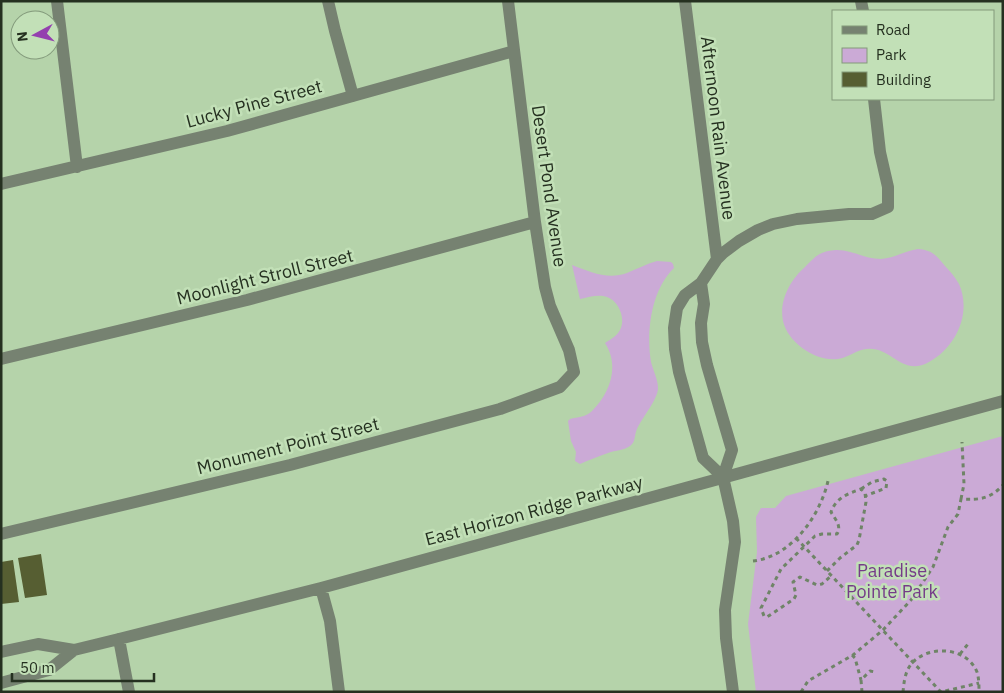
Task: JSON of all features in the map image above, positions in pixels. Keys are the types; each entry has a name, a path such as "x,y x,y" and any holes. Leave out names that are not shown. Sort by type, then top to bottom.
{"street":[{"path":"57,1 77,167"},
{"path":"328,1 342,58 354,96"},
{"name":"Desert Pond Avenue","path":"508,1 535,222 544,278 550,306 569,350 574,372"},
{"name":"Afternoon Rain Avenue","path":"685,1 717,259"},
{"name":"Lucky Pine Street","path":"1,184 227,130 514,51"},
{"path":"723,478 703,458 679,372 674,328 678,308 685,295 702,283 717,259 739,241 773,224 797,219 849,214 872,214 888,207 888,187 880,152 874,100"},
{"name":"Moonlight Stroll Street","path":"1,359 247,300 535,222"},
{"path":"702,283 704,304 701,323 702,342 732,450 723,478 733,521 735,542 725,610 726,638 733,692"},
{"name":"Monument Point Street","path":"1,534 290,465 490,411 560,387 574,372"},
{"name":"East Horizon Ridge Parkway","path":"1,652 38,644 74,650 119,639 321,588 1003,401"},
{"path":"321,588 330,621 339,692"},
{"path":"119,639 129,692"},
{"name":"East Horizon Ridge Parkway","path":"1,683 49,670 74,650"}],"path":[{"path":"801,692 808,681 852,655 883,630 911,600 933,567 948,527 958,514 962,499 964,484 962,442"},
{"path":"831,576 822,584 817,585 800,577 796,578 793,582 796,595 794,600 767,617 764,616 761,608 781,568 805,548 815,536 837,534 839,531 838,524 831,512 835,502 872,482 884,479 887,481 886,488 865,496"},
{"path":"753,561 763,560 773,555 796,538 813,519 826,493 828,481"},
{"path":"962,499 978,500 995,494 1003,485"},
{"path":"827,572 840,558 857,545 866,502 865,493 861,489"},
{"path":"796,538 941,692 978,683"},
{"path":"960,654 968,644"},
{"path":"903,692 904,678 913,662 935,651 960,654 968,660 976,671 979,692"},
{"path":"852,655 855,658 861,680 862,692"},
{"path":"861,680 870,671 875,672"}],"green space":[{"path":"918,249 930,252 939,259 959,284 963,295 964,306 959,328 947,348 939,356 918,366 909,366 885,353 867,349 840,359 830,359 812,354 791,337 783,321 784,299 795,278 818,255 838,250 881,259"},
{"path":"657,261 671,262 674,268 660,288 655,300 650,325 651,362 658,385 657,392 630,446 580,464 575,461 576,452 571,441 568,421 590,413 604,396 611,379 612,370 612,361 605,343 619,332 622,326 622,316 615,302 607,297 594,296 580,299 572,265 599,274 613,276 627,273"},
{"name":"Paradise Pointe Park","path":"1003,436 1003,692 756,692 748,624 757,552 756,517 761,508 775,508 786,496"}],"building":[{"path":"41,554 47,595 25,598 18,558"},
{"path":"13,560 19,602 1,604 1,562"}]}
